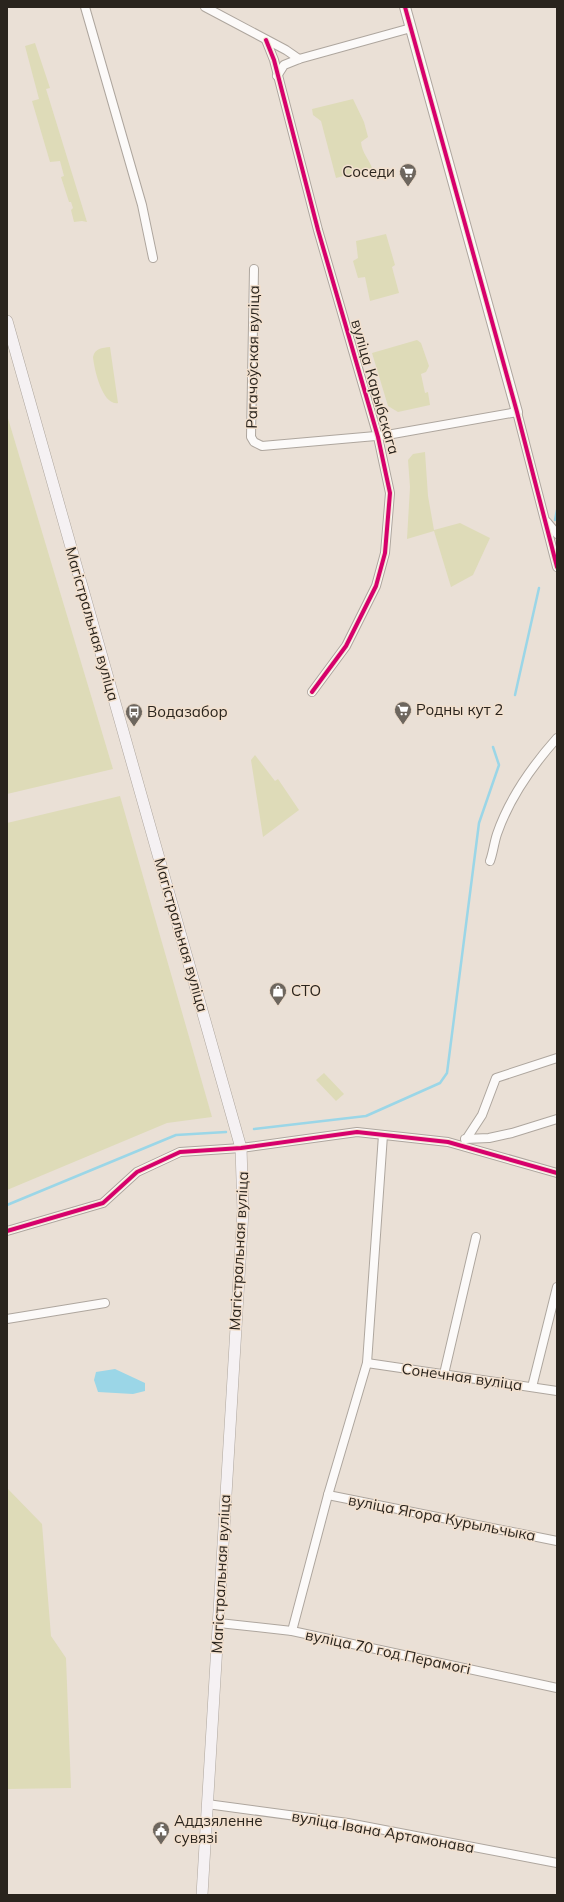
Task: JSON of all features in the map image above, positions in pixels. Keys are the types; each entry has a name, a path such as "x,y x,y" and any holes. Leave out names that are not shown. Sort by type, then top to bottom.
{"main road":[{"name":"Магістральная вуліца","path":"7,321 241,1148 243,1211 202,1895"}],"street":[{"path":"85,7 142,205 153,258"},
{"path":"205,7 286,50 299,59"},
{"path":"405,7 517,412 557,567"},
{"path":"286,50 278,50 274,54 274,60 279,65 284,65 299,59 411,28"},
{"name":"вуліца Карыбскага","path":"266,40 274,60 318,230 378,436 390,493 388,534 383,564 376,586 352,637 312,692"},
{"path":"278,76 290,57 286,50"},
{"name":"Рагачоўская вуліца","path":"254,269 251,437 254,442 262,446 378,436 517,412"},
{"path":"545,520 557,534"},
{"path":"490,861 497,835 508,808 539,759 557,738"},
{"path":"467,1138 482,1115 496,1078 557,1058"},
{"path":"448,1142 467,1138 490,1138 512,1134 557,1119"},
{"path":"7,1231 103,1203 137,1172 180,1152 241,1148 357,1132 448,1142 557,1173"},
{"path":"292,1632 328,1495 367,1363 383,1135"},
{"path":"488,1153 490,1138"},
{"path":"444,1374 476,1237"},
{"path":"532,1387 557,1287"},
{"path":"7,1319 105,1303"},
{"name":"Сонечная вуліца","path":"367,1363 557,1392"},
{"name":"вуліца Ягора Курыльчыка","path":"328,1495 557,1541"},
{"name":"вуліца 70 год Перамогі","path":"218,1622 292,1632 557,1688"},
{"name":"вуліца Івана Артамонава","path":"207,1804 348,1823 557,1863"}],"shaded area":[{"path":"35,43 50,88 46,89 87,222 74,222 71,210 73,208 71,202 69,202 61,177 64,176 60,161 50,162 32,101 39,99 25,46"},
{"path":"353,99 364,122 368,137 361,142 364,153 372,168 336,178 321,121 313,115 312,109"},
{"path":"386,234 395,265 392,267 399,293 370,301 365,277 358,278 353,261 358,258 356,241"},
{"path":"417,340 421,343 429,366 426,372 421,374 425,393 428,392 430,405 398,412 388,406 372,353"},
{"path":"110,347 118,403 107,399 103,393 97,377 93,357 95,352 99,349"},
{"path":"7,415 113,769 7,794"},
{"path":"425,452 428,496 434,530 460,523 490,538 473,575 451,587 434,531 407,539 410,487 408,460 413,454"},
{"path":"255,755 275,781 278,779 299,810 263,837 251,760"},
{"path":"120,796 212,1117 167,1123 7,1190 7,823"},
{"path":"324,1073 344,1094 336,1101 316,1080"},
{"path":"7,1488 42,1524 51,1636 66,1658 71,1788 7,1789"}],"water":[{"path":"115,1369 145,1383 145,1391 133,1394 98,1392 94,1380 96,1372"}],"waterway":[{"path":"555,520 557,510"},
{"path":"515,695 539,588"},
{"path":"254,1129 366,1116 440,1083 447,1073 479,823 499,765 493,747"},
{"path":"7,1205 176,1135 226,1132"}],"cycle path":[{"path":"405,7 517,412 557,567"},
{"path":"266,40 274,60 318,230 378,437 390,493 385,553 376,586 346,646 312,692"},
{"path":"7,1231 103,1203 137,1172 180,1152 241,1148 357,1132 448,1142 557,1173"}],"place":[{"name":"Соседи","path":"408,187"},
{"name":"Родны кут 2","path":"403,725"},
{"name":"Водазабор","path":"134,727"},
{"name":"СТО","path":"278,1006"},
{"name":"Аддзяленне сувязі","path":"161,1845"}]}
